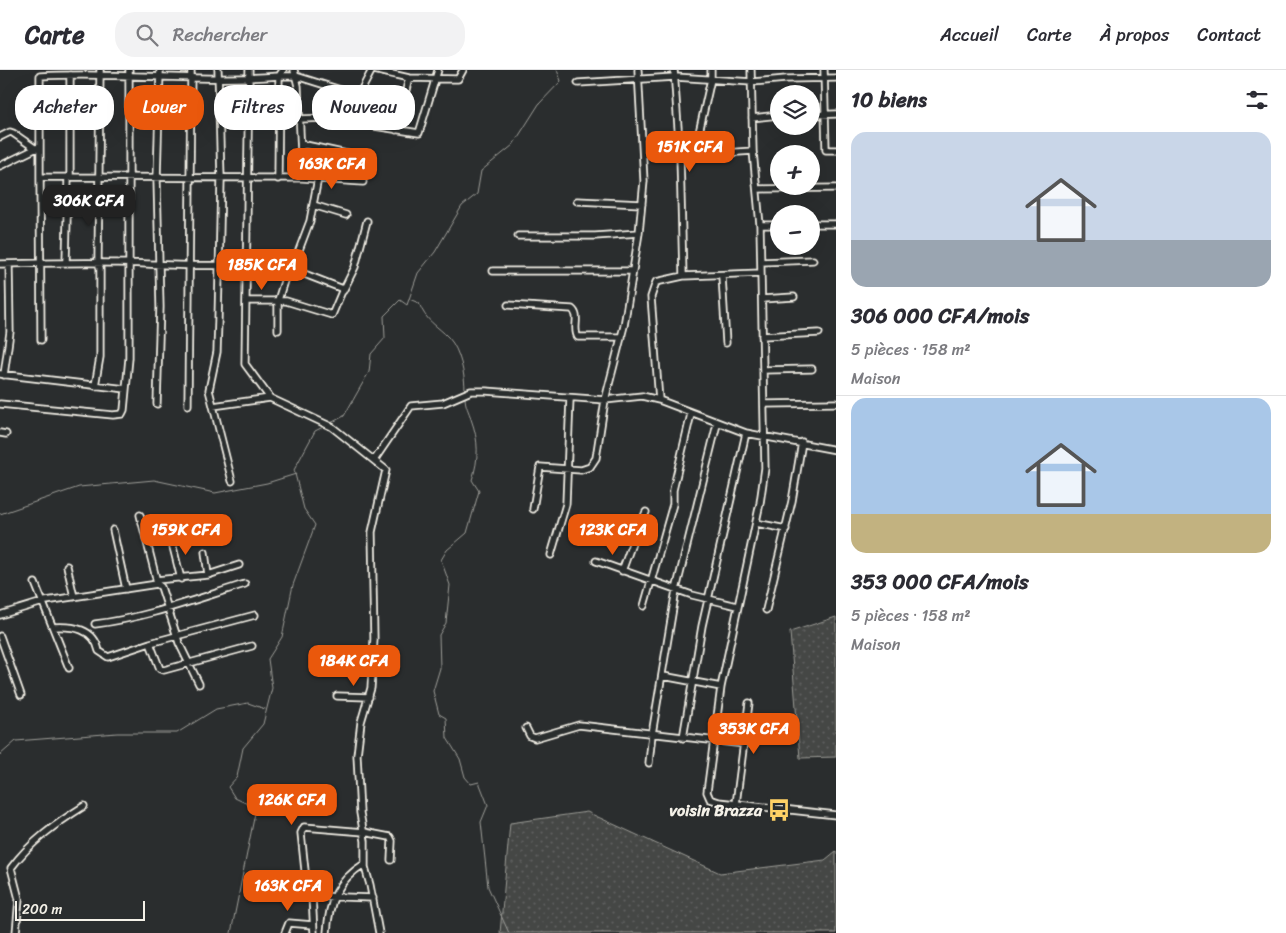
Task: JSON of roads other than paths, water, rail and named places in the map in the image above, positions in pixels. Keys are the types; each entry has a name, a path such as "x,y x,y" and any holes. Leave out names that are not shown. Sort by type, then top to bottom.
{"street":[{"path":"157,404 159,264 157,179 160,70"},
{"path":"188,405 188,178 191,70"},
{"path":"218,70 221,179 217,352 209,384 232,481"},
{"path":"249,70 248,263 245,364 270,398 332,427 384,467 386,472 372,532 374,639 369,697 361,722 357,755 360,813 364,832 364,864 373,898 379,933"},
{"path":"366,85 373,70 406,77 458,79 463,70"},
{"path":"404,70 406,77 404,85"},
{"path":"396,130 417,133 421,130 438,70"},
{"path":"533,509 540,467 568,470 586,469 596,458 605,400 622,337 639,233 643,160 638,70"},
{"path":"698,137 712,79 711,70"},
{"path":"751,70 753,151 760,225 766,437 764,484 721,687 708,796 714,801 836,815"},
{"path":"786,70 786,79"},
{"path":"824,70 826,150 836,150"},
{"path":"95,386 100,357 100,268 98,263 100,72"},
{"path":"41,340 40,177 37,148 40,73 70,75 100,72 129,73 160,78 248,77 295,73 326,85"},
{"path":"0,404 118,415 124,410 128,358 129,73"},
{"path":"278,179 281,73"},
{"path":"674,73 680,156 683,276"},
{"path":"578,83 637,79 674,73 712,79 752,82 836,78"},
{"path":"66,262 68,178 70,174 70,75"},
{"path":"820,114 836,114"},
{"path":"752,118 770,117"},
{"path":"300,130 302,178"},
{"path":"0,137 10,132 37,148"},
{"path":"301,144 356,156"},
{"path":"0,166 37,148"},
{"path":"680,156 753,151"},
{"path":"40,177 100,179 318,178 363,182"},
{"path":"278,330 278,300 289,268 304,238 318,178"},
{"path":"757,189 836,188"},
{"path":"578,201 642,204"},
{"path":"313,205 346,215"},
{"path":"247,301 278,300 306,306 332,315 355,267 367,221"},
{"path":"820,224 836,224"},
{"path":"760,225 770,225"},
{"path":"518,236 596,236 639,233"},
{"path":"0,264 66,262 188,265 248,263 255,259 286,276"},
{"path":"761,262 812,260"},
{"path":"10,264 10,332 2,374 126,389"},
{"path":"289,268 342,288 344,291"},
{"path":"493,271 633,271"},
{"path":"659,400 651,290 656,282 683,276 761,273"},
{"path":"722,276 726,343"},
{"path":"762,299 794,297"},
{"path":"508,305 572,309 576,315 576,333 578,338 622,337"},
{"path":"762,336 819,333"},
{"path":"763,370 812,369"},
{"path":"374,459 414,404 449,401 471,391 505,391 605,400 642,396 659,400 717,424 746,433 802,442 836,450"},
{"path":"213,406 270,398"},
{"path":"552,556 564,516 568,470 570,398"},
{"path":"764,404 836,403"},
{"path":"644,606 673,504 676,474 691,414"},
{"path":"649,763 652,734 676,590 717,424"},
{"path":"683,738 708,599 746,433"},
{"path":"766,610 786,530 802,442"},
{"path":"622,570 646,512"},
{"path":"140,515 157,582 162,589 177,636 198,684"},
{"path":"756,523 786,530"},
{"path":"113,530 126,589"},
{"path":"172,539 181,579"},
{"path":"205,552 208,575"},
{"path":"596,561 676,590 737,606"},
{"path":"0,616 41,602 208,575 239,565"},
{"path":"67,566 74,598"},
{"path":"35,583 69,668"},
{"path":"95,624 116,622 245,584"},
{"path":"53,628 70,626 79,628 97,642 99,651 108,657 150,642 255,615"},
{"path":"0,636 21,695"},
{"path":"150,642 161,670 252,646"},
{"path":"663,676 721,687"},
{"path":"337,696 369,697"},
{"path":"736,804 749,703"},
{"path":"526,728 530,736 540,739 574,726 744,744"},
{"path":"16,933 19,899 11,868 31,845 57,822 84,806"},
{"path":"314,933 312,896 306,880 302,829 304,827 364,832 391,839 390,860"},
{"path":"327,933 330,910 346,876 364,864"},
{"path":"312,896 373,898"},
{"path":"285,933 288,923 313,925"}],"waterway":[{"path":"329,424 344,416 369,372 371,354 385,338 384,316 400,300 407,305 418,273 435,252 462,206 477,194 481,171 513,145 539,104 561,81 557,70"},
{"path":"409,299 419,303 428,319 453,343 461,363 465,390"},
{"path":"465,397 477,442 477,457 472,480 479,491 467,533 447,550 441,560 450,585 446,623 439,635 440,668 433,691 439,714 446,718 447,738 460,759 465,777 471,784 479,782 488,805 481,822 488,887 509,933"},
{"path":"231,933 256,808 235,798 228,787 237,777 243,748 263,724 272,688 268,659 282,637 293,585 315,525 304,509 294,470 315,431 323,427"},
{"path":"0,514 79,487 154,480 215,493 267,483 296,474"},
{"path":"0,755 16,741 117,733 177,733 216,709 248,703 265,709"}],"place":[{"name":"voisin Brazza","path":"779,810"}]}
